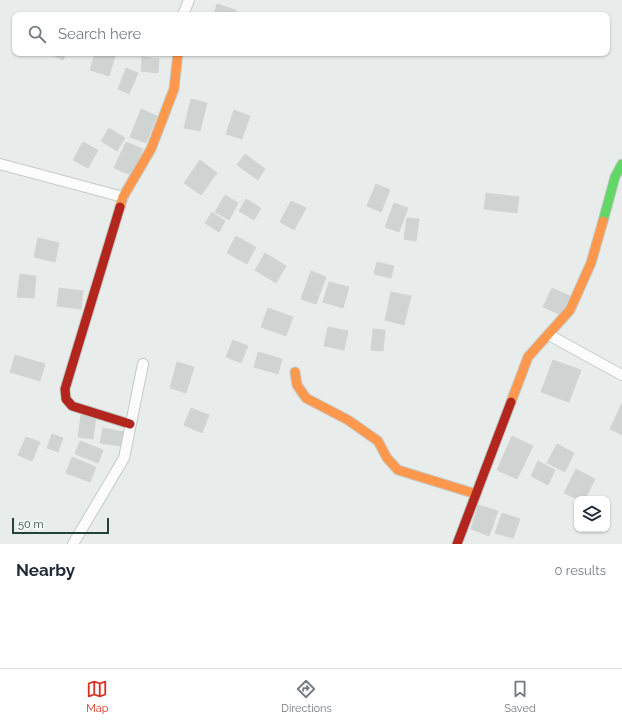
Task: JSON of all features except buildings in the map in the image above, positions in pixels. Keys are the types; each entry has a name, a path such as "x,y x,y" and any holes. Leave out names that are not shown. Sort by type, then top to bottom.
{"street":[{"path":"184,12 189,0"},
{"path":"130,424 72,406 66,399 65,389 123,197 151,149 174,89 178,56"},
{"path":"0,164 123,197"},
{"path":"457,544 528,357 570,310 591,263 615,177 622,164"},
{"path":"549,335 622,375"},
{"path":"73,544 124,458 143,364"},
{"path":"295,372 297,385 306,398 348,420 378,441 387,458 398,470 476,494"}],"traffic: fast":[{"path":"603,221 615,177 622,164"}],"traffic: slow":[{"path":"120,207 123,197 151,149 174,89 178,56"},
{"path":"511,402 528,357 570,310 591,263 603,221"},
{"path":"295,372 297,385 306,398 348,420 378,441 387,458 398,470 476,494"}],"traffic: jam":[{"path":"120,207 65,389 66,399 72,406 130,424"},
{"path":"457,544 511,402"}]}
